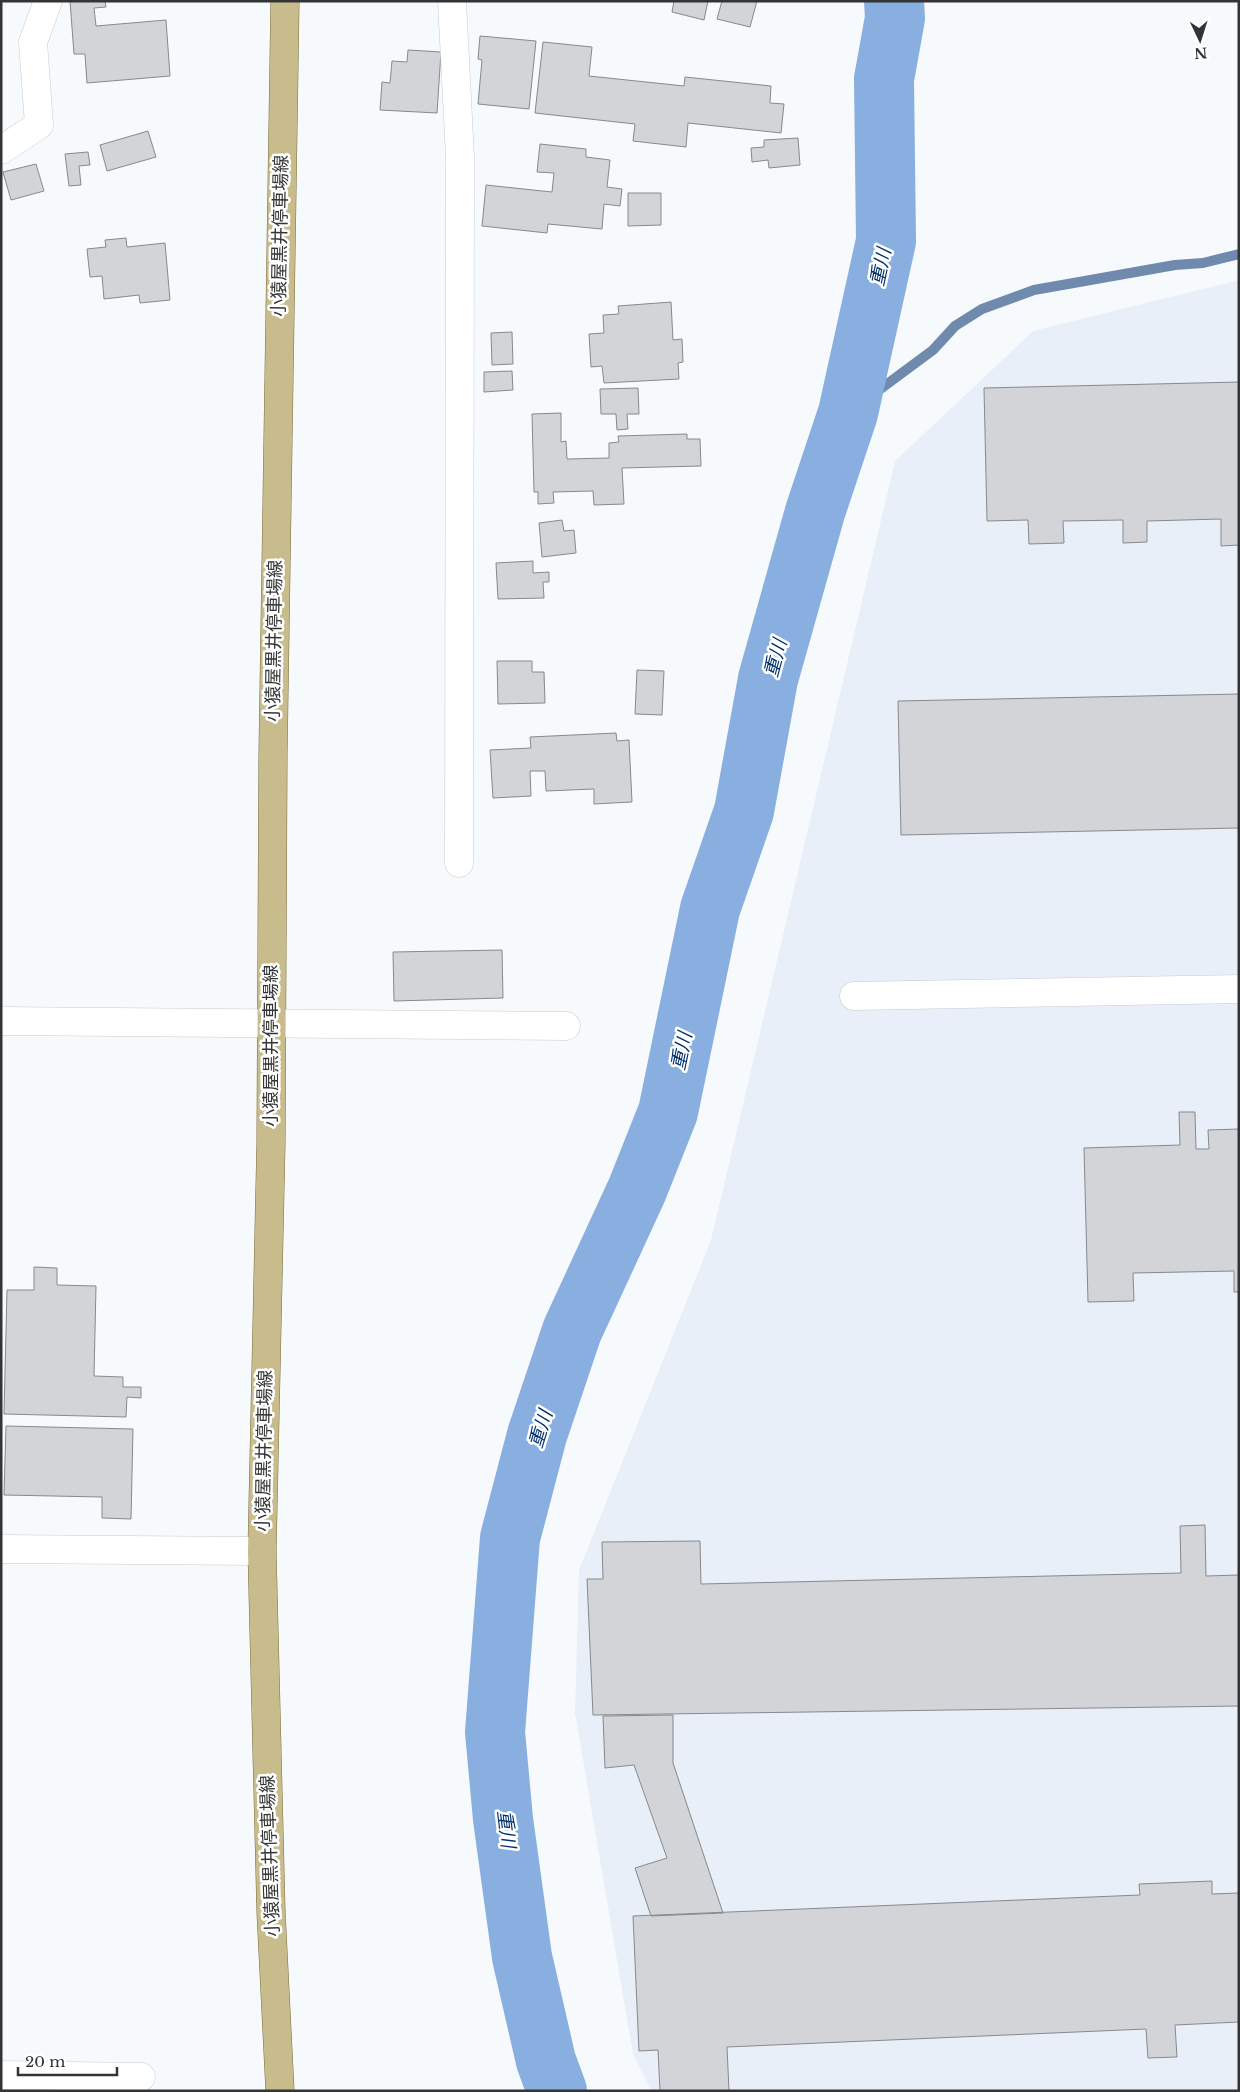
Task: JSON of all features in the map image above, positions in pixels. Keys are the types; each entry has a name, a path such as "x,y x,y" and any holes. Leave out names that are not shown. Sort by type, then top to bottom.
{"main road":[{"name":"小猿屋黒井停車場線","path":"280,2091 271,1912 262,1551 272,1023 273,734 285,1"}],"street":[{"path":"1,150 40,125 33,42 48,1"},
{"path":"452,1 460,157 459,863"},
{"path":"854,996 1239,989"},
{"path":"1,1021 566,1026"},
{"path":"1,1549 262,1551"},
{"path":"1,2075 141,2077"}],"shaded area":[{"path":"1239,280 1239,2091 651,2091 633,2054 575,1713 579,1570 711,1240 895,461 1033,331"}],"building":[{"path":"70,1 105,1 106,7 94,8 96,26 166,20 170,76 87,83 85,54 74,54"},
{"path":"674,1 708,1 704,20 672,12"},
{"path":"722,1 757,1 750,27 717,19"},
{"path":"480,36 536,41 529,109 478,104 482,60 478,59"},
{"path":"543,42 592,47 589,76 684,86 685,77 771,86 770,103 784,104 781,133 688,123 686,147 633,141 635,124 535,113"},
{"path":"408,50 441,52 437,113 380,110 382,82 390,83 392,61 407,62"},
{"path":"148,131 156,157 107,171 100,145"},
{"path":"798,138 800,165 769,168 768,160 752,162 751,148 764,147 764,140"},
{"path":"540,144 586,149 586,157 610,160 607,187 622,189 620,206 604,204 602,229 548,224 547,233 482,226 486,185 552,192 554,173 537,172"},
{"path":"88,152 90,165 79,166 81,185 69,186 65,154"},
{"path":"36,164 44,191 11,200 3,172"},
{"path":"628,193 661,193 661,225 628,226"},
{"path":"126,238 127,247 165,243 170,300 140,303 139,295 104,299 102,276 90,277 87,249 106,247 105,240"},
{"path":"671,302 673,340 682,339 683,362 678,363 679,379 604,383 602,366 591,367 589,334 604,333 603,315 619,314 618,306"},
{"path":"512,332 513,364 492,365 491,333"},
{"path":"512,371 513,390 484,392 484,372"},
{"path":"1239,382 1239,545 1221,546 1221,519 1147,521 1147,542 1123,543 1123,520 1063,521 1064,543 1029,544 1028,520 987,521 984,388"},
{"path":"638,388 639,414 627,414 628,429 617,430 616,414 601,414 600,389"},
{"path":"561,413 561,442 566,441 567,459 609,458 609,443 619,442 618,436 687,434 687,439 700,439 701,466 622,468 624,504 594,505 593,491 553,492 554,503 538,504 538,492 534,492 532,414"},
{"path":"562,520 564,531 574,530 576,553 542,557 539,523"},
{"path":"533,561 533,573 549,572 549,582 543,582 544,598 498,599 496,563"},
{"path":"497,661 532,661 532,672 544,672 545,703 498,704"},
{"path":"637,670 664,671 662,715 635,714"},
{"path":"1239,694 1239,828 901,835 898,701"},
{"path":"616,733 617,741 629,740 632,802 594,804 594,789 546,791 545,771 530,771 531,796 493,798 490,750 531,748 530,737"},
{"path":"502,950 503,998 394,1001 393,952"},
{"path":"1179,1112 1195,1112 1196,1149 1209,1149 1208,1130 1239,1129 1239,1292 1234,1292 1234,1271 1133,1273 1134,1301 1088,1302 1084,1148 1180,1145"},
{"path":"34,1267 57,1268 57,1285 96,1286 94,1376 123,1377 123,1387 141,1387 141,1398 127,1397 126,1417 4,1414 7,1290 34,1290"},
{"path":"6,1426 133,1429 131,1519 102,1518 102,1497 4,1495"},
{"path":"1205,1525 1206,1576 1239,1575 1239,1706 593,1715 587,1579 603,1579 602,1542 700,1541 701,1584 1181,1573 1180,1526"},
{"path":"673,1715 673,1763 723,1913 651,1916 635,1868 667,1858 634,1765 605,1768 603,1716"},
{"path":"1212,1881 1212,1894 1239,1893 1239,2022 1175,2025 1177,2057 1148,2058 1146,2029 727,2047 729,2091 660,2091 658,2050 639,2051 633,1916 1140,1895 1139,1884"}],"waterway":[{"name":"重川","path":"557,2091 546,2061 522,1957 503,1819 495,1732 510,1538 537,1435 572,1331 637,1190 668,1112 710,909 744,811 768,679 815,512 848,413 886,241 884,79 895,18 894,1"},
{"path":"848,413 933,350 955,326 982,309 1034,290 1175,265 1203,263 1239,254"}]}
